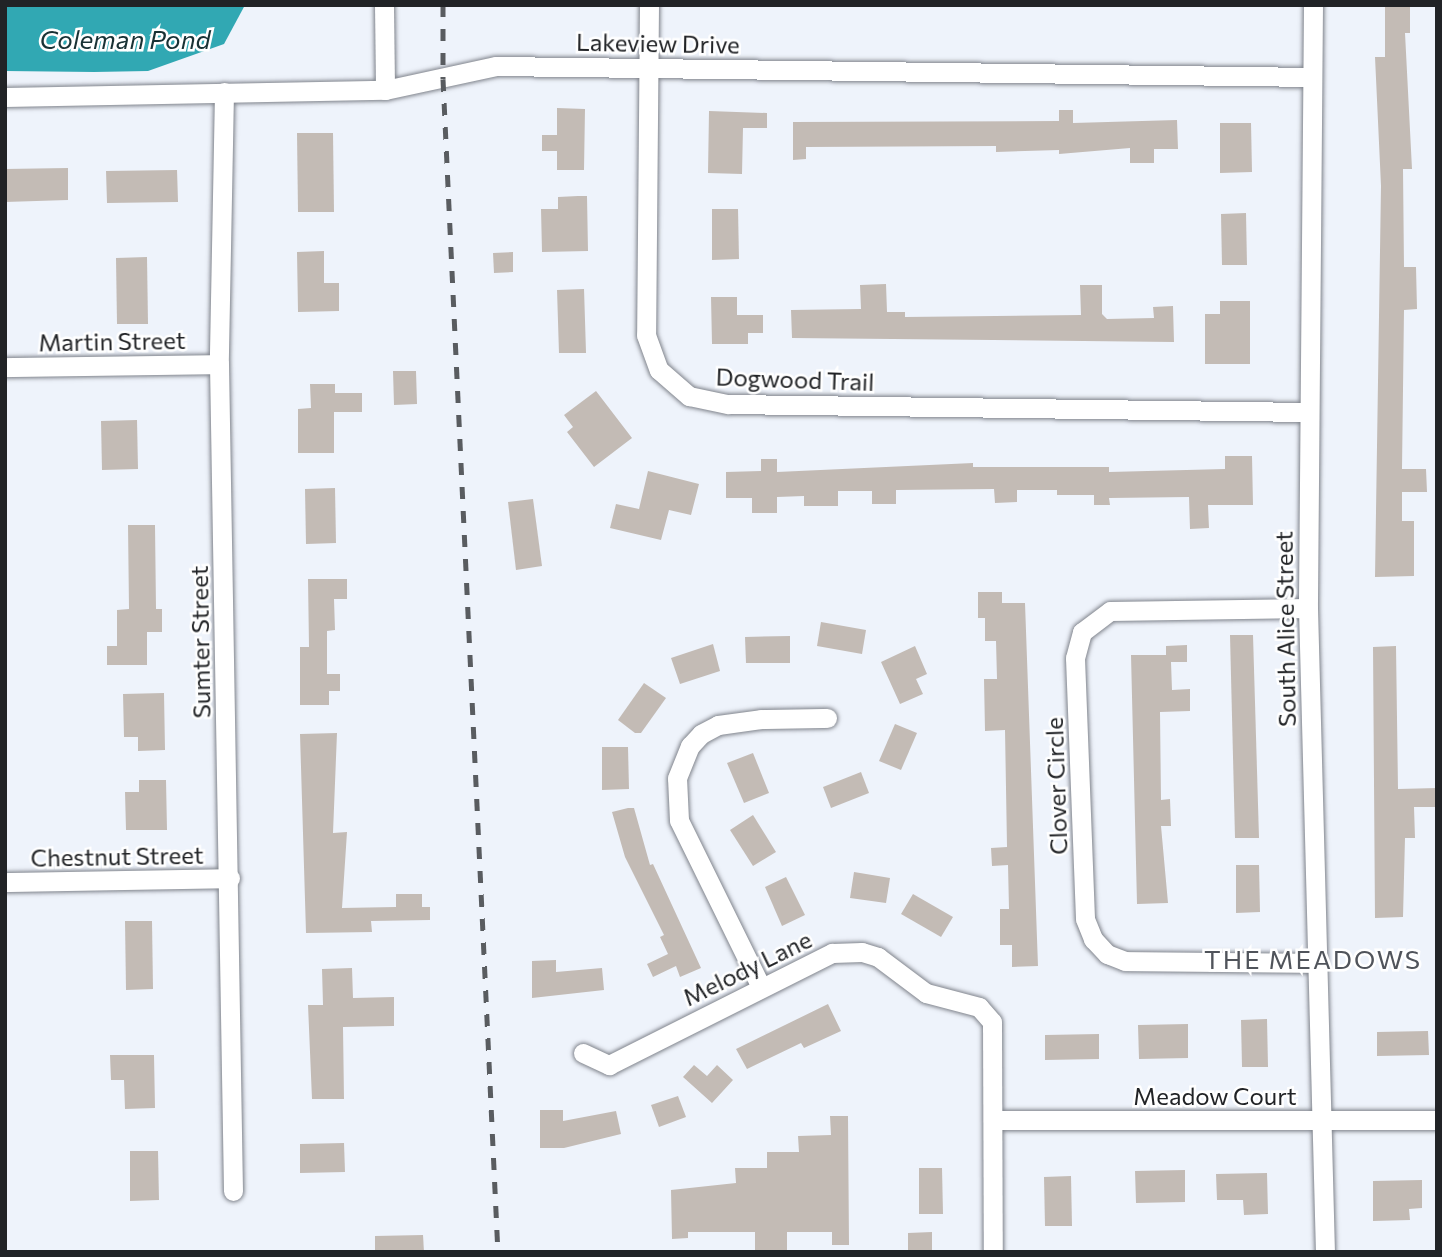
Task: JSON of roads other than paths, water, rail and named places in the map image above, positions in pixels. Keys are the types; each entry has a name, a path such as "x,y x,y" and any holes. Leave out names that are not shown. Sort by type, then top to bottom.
{"street":[{"path":"384,5 385,90"},
{"name":"Dogwood Trail","path":"649,5 646,335 659,370 689,396 728,404 1308,412"},
{"name":"South Alice Street","path":"1313,5 1308,608 1325,1252"},
{"name":"Lakeview Drive","path":"5,97 385,90 484,66 1312,77"},
{"name":"Sumter Street","path":"224,92 219,364 230,878 233,1191"},
{"name":"Martin Street","path":"5,367 219,364"},
{"name":"Clover Circle","path":"1308,608 1110,611 1082,632 1075,658 1085,919 1099,947 1116,958 1135,962 1317,963"},
{"path":"761,987 679,820 677,778 690,746 701,734 718,725 761,719 827,718"},
{"name":"Chestnut Street","path":"5,882 230,878"},
{"name":"Melody Lane","path":"583,1053 609,1065 832,953 862,952 894,965 941,1000 979,1007 988,1014 995,1032 993,1252"},
{"name":"Meadow Court","path":"993,1120 1437,1120"}],"water":[{"name":"Coleman Pond","path":"5,5 245,5 224,44 148,71 94,72 5,71"}],"railway":[{"path":"443,5 443,79 498,1252"}],"district":[{"name":"THE MEADOWS","path":"1313,959"}]}
